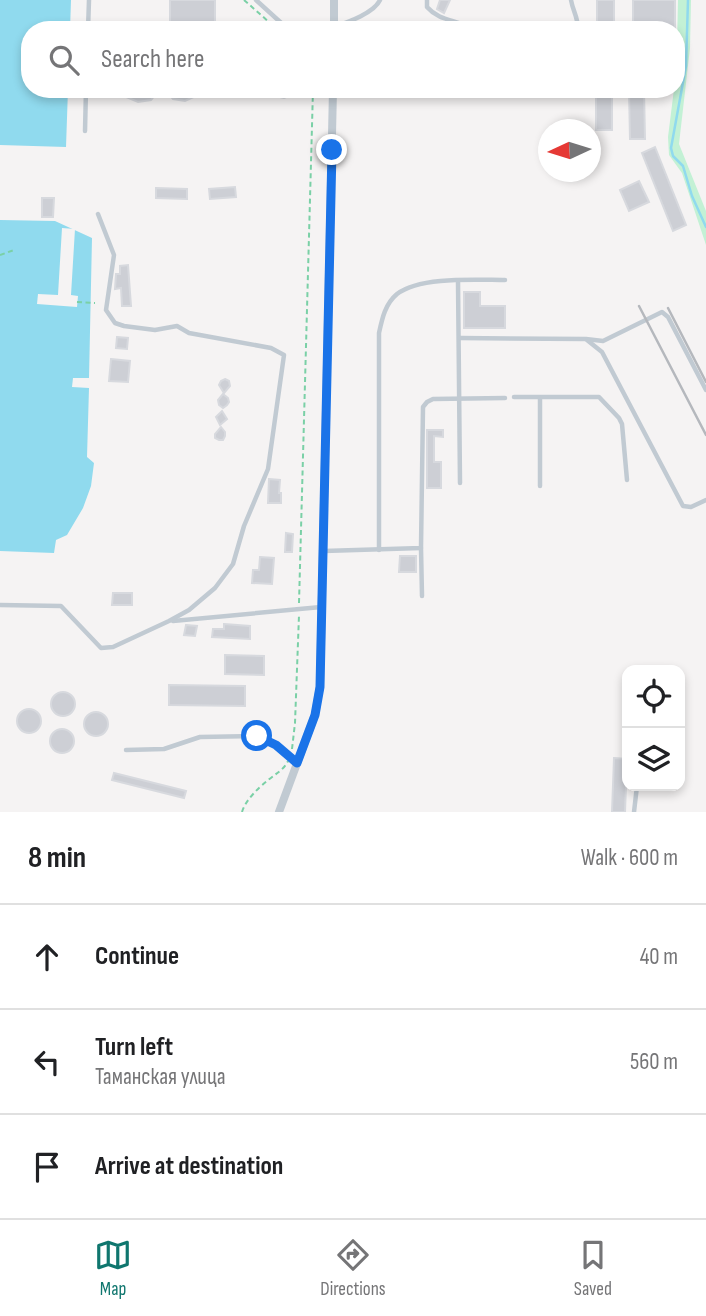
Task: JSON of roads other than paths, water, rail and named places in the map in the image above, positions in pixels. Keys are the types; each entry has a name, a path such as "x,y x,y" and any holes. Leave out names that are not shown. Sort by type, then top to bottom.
{"street":[{"path":"334,0 334,21"},
{"path":"279,812 315,715 320,687 333,98"}],"lane":[{"path":"88,21 89,0"},
{"path":"256,0 279,21"},
{"path":"350,21 377,6 380,0"},
{"path":"428,0 427,7 434,15 454,21"},
{"path":"571,0 578,21"},
{"path":"85,131 86,98"},
{"path":"0,605 61,606 101,648 113,647 169,621 189,610 215,588 233,564 244,526 268,468 284,355 271,348 189,333 177,326 155,330 116,323 106,310 114,255 98,214"},
{"path":"379,550 379,333 384,311 397,295 437,281 505,280"},
{"path":"458,281 460,483"},
{"path":"460,338 603,341 662,312 668,317 706,390"},
{"path":"586,339 602,352 683,506 691,507 706,500"},
{"path":"514,397 599,397 622,424 628,481"},
{"path":"422,596 423,407 433,399 505,398"},
{"path":"540,398 540,486"},
{"path":"323,551 421,548"},
{"path":"169,621 322,607"},
{"path":"126,750 164,749 200,737 257,736 276,745 297,763"},
{"path":"634,812 636,791"}],"water":[{"path":"0,0 71,0 70,21 21,21 21,98 68,98 66,147 0,145"},
{"path":"0,220 55,221 92,238 89,378 73,378 72,387 89,388 87,457 94,463 91,486 83,508 67,535 56,540 54,553 0,551"}],"waterway":[{"path":"685,71 688,0"},
{"path":"680,98 671,148 673,156 683,166 692,196 706,227"}],"railway":[{"path":"639,306 706,435"},
{"path":"668,308 706,382"}]}
